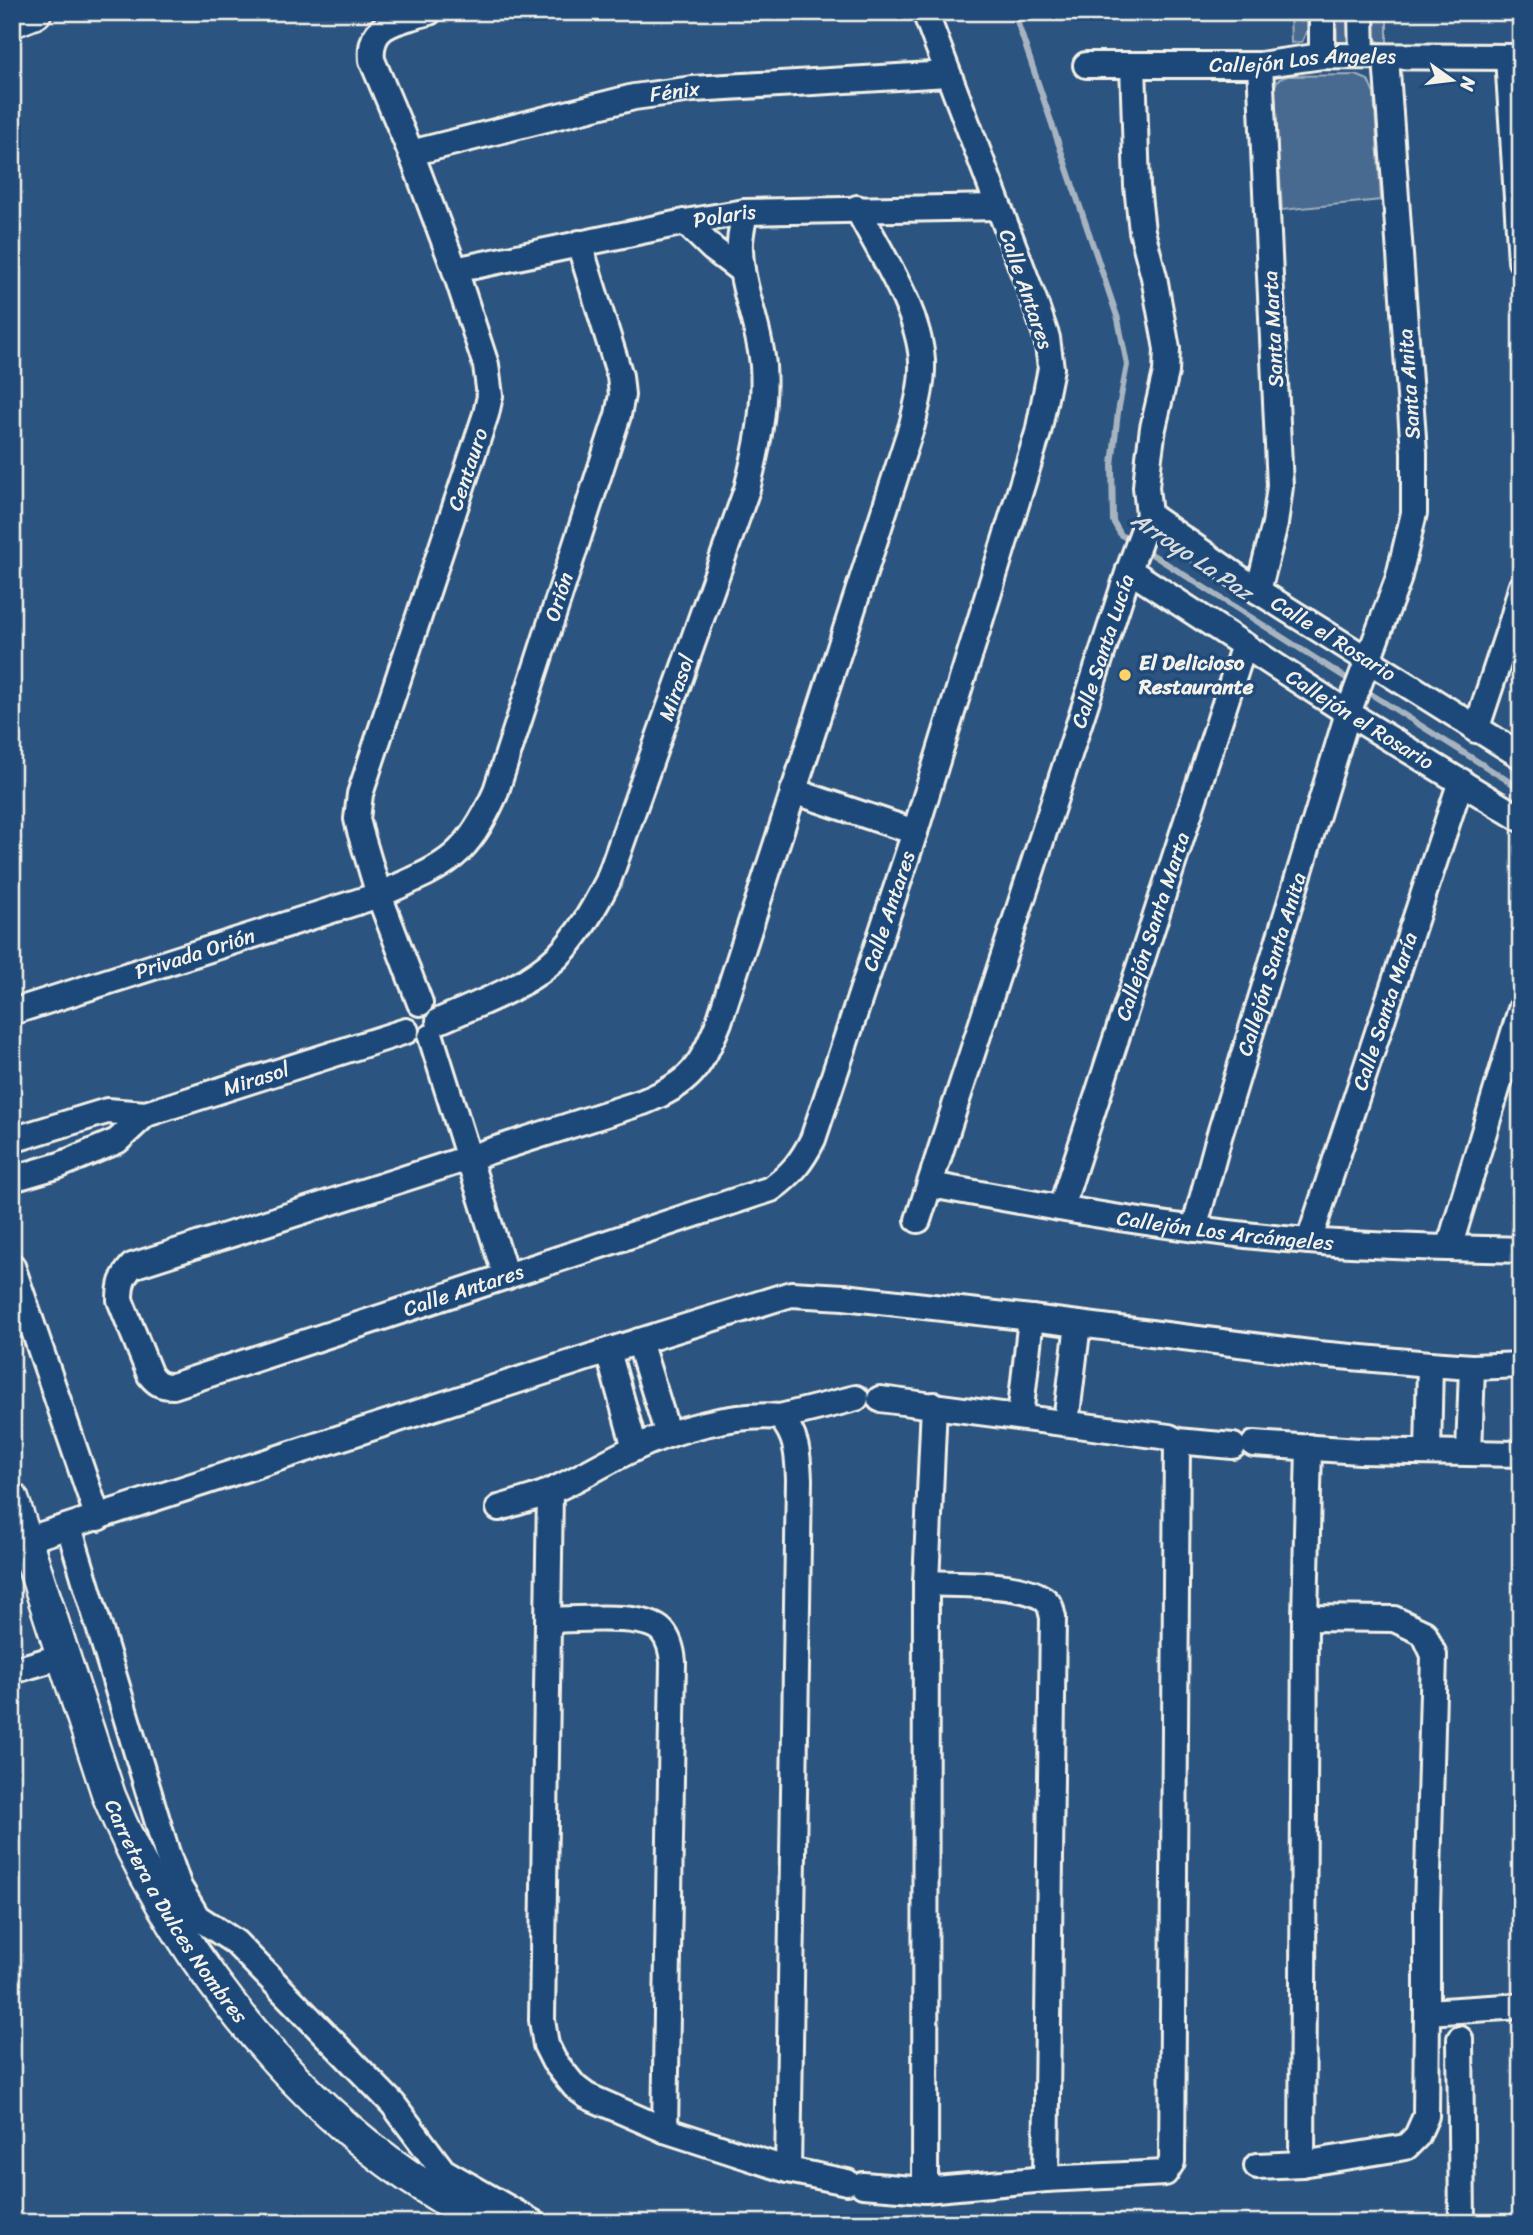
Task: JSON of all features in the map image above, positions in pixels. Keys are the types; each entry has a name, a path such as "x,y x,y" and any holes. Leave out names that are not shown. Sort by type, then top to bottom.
{"main road":[{"path":"12,21 35,12"},
{"name":"Carretera a Dulces Nombres","path":"12,1499 109,1796 128,1842 158,1898 196,1958 255,2034 314,2096 405,2174 483,2223"}],"street":[{"name":"Centauro","path":"420,1003 379,895 357,819 360,794 490,396 486,366 455,270 372,60 370,48 381,29 391,23 429,12"},
{"name":"Calle Antares","path":"468,1157 132,1266 124,1275 120,1300 150,1375 155,1382 163,1386 173,1385 506,1277 771,1189 789,1177 802,1159 813,1139 915,832 1038,433 1051,368 1047,338 925,12"},
{"path":"1322,12 1322,56"},
{"name":"Santa Anita","path":"1351,707 1398,580 1409,538 1416,493 1374,56 1361,12"},
{"name":"Callejón Los Ángeles","path":"1086,65 1260,65 1322,56 1514,57"},
{"path":"1514,57 1521,261"},
{"name":"Calle Santa Lucía","path":"918,1220 1130,566 1148,518 1146,487 1149,457 1166,372 1167,349 1154,277 1142,232 1137,186 1133,65"},
{"name":"Santa Marta","path":"1258,591 1275,524 1280,486 1260,65"},
{"name":"Fénix","path":"411,153 634,97 693,89 948,74"},
{"name":"Polaris","path":"455,270 579,243 745,212 998,206"},
{"path":"468,1157 643,1102 674,1088 692,1074 706,1054 719,1022 912,425 919,393 922,363 918,337 901,293 857,208"},
{"name":"Mirasol","path":"435,1029 520,985 557,957 587,921 608,881 747,489 758,444 763,402 763,365 739,247 745,212"},
{"path":"685,222 713,249 742,271"},
{"name":"Orión","path":"379,895 437,869 463,849 481,825 495,794 618,415 622,395 620,376 579,243"},
{"name":"Calle el Rosario","path":"1148,518 1366,663 1521,757"},
{"name":"Callejón el Rosario","path":"1130,566 1244,645 1351,707 1521,818"},
{"path":"1476,730 1521,588"},
{"name":"Callejón Santa Marta","path":"1061,1208 1244,645"},
{"name":"Callejón Santa Anita","path":"1194,1228 1219,1137 1351,707"},
{"name":"Calle Santa María","path":"1309,1241 1461,781"},
{"path":"793,791 915,832"},
{"name":"Privada Orión","path":"12,1012 379,895"},
{"path":"435,1029 422,1040 412,1038 403,1023 405,1013 411,1006 420,1003 429,1005 436,1012 435,1029 468,1157 506,1277"},
{"path":"1448,1248 1521,1009"},
{"name":"Mirasol","path":"12,1140 107,1111 146,1114 406,1031"},
{"name":"Mirasol","path":"12,1179 60,1165 117,1141 146,1114"},
{"name":"Callejón Los Arcángeles","path":"931,1185 1194,1228 1309,1241 1521,1250"},
{"path":"12,1266 98,1518"},
{"path":"26,1540 791,1294 845,1297 1031,1318 1318,1354 1472,1367 1521,1365"},
{"path":"1020,1416 1031,1318"},
{"path":"1066,1422 1079,1324"},
{"path":"639,1341 667,1435"},
{"path":"608,1351 635,1448"},
{"path":"1428,1452 1430,1364"},
{"path":"1469,1453 1472,1367"},
{"path":"499,1508 550,1491 667,1435 733,1419 760,1415 780,1417 868,1399 1066,1422 1169,1437 1177,1441 1521,1454"},
{"path":"925,2190 926,1583 933,1405"},
{"path":"780,1417 790,1427 794,1437 799,1479 788,2170"},
{"path":"550,1491 542,2020 546,2045 562,2073 581,2091 665,2130 788,2170 855,2184 925,2190 1046,2179 1165,2173 1172,2162 1177,1441"},
{"path":"1302,2164 1308,1447"},
{"path":"69,1527 178,1887 197,1917 234,1942 393,2104 443,2171 534,2223"},
{"path":"926,1583 1015,1588 1036,1594 1051,1606 1046,2179"},
{"path":"1257,2166 1302,2164 1406,2147 1417,2136 1426,2116 1427,1910 1434,1655 1424,1633 1394,1619 1305,1618"},
{"path":"549,1620 646,1622 664,1633 671,1646 673,1662 665,2130"},
{"path":"12,1671 63,1656"},
{"path":"1427,2012 1521,2006"},
{"path":"1460,2039 1462,2223"}],"shaded area":[{"path":"1290,12 1307,12 1307,31 1302,42 1291,43"},
{"path":"1336,12 1350,12 1348,46 1337,44"},
{"path":"1374,12 1387,12 1387,44 1373,37"},
{"path":"1356,75 1368,80 1374,94 1381,200 1282,210 1274,89 1276,84 1288,76"}],"waterway":[{"name":"Arroyo La Paz","path":"1014,12 1118,319 1127,365 1112,465 1113,521 1121,535 1133,542"},
{"name":"Arroyo La Paz","path":"1142,548 1354,683"},
{"name":"Arroyo La Paz","path":"1363,689 1521,789"}],"place":[{"name":"El Delicioso Restaurante","path":"1125,675"}]}
